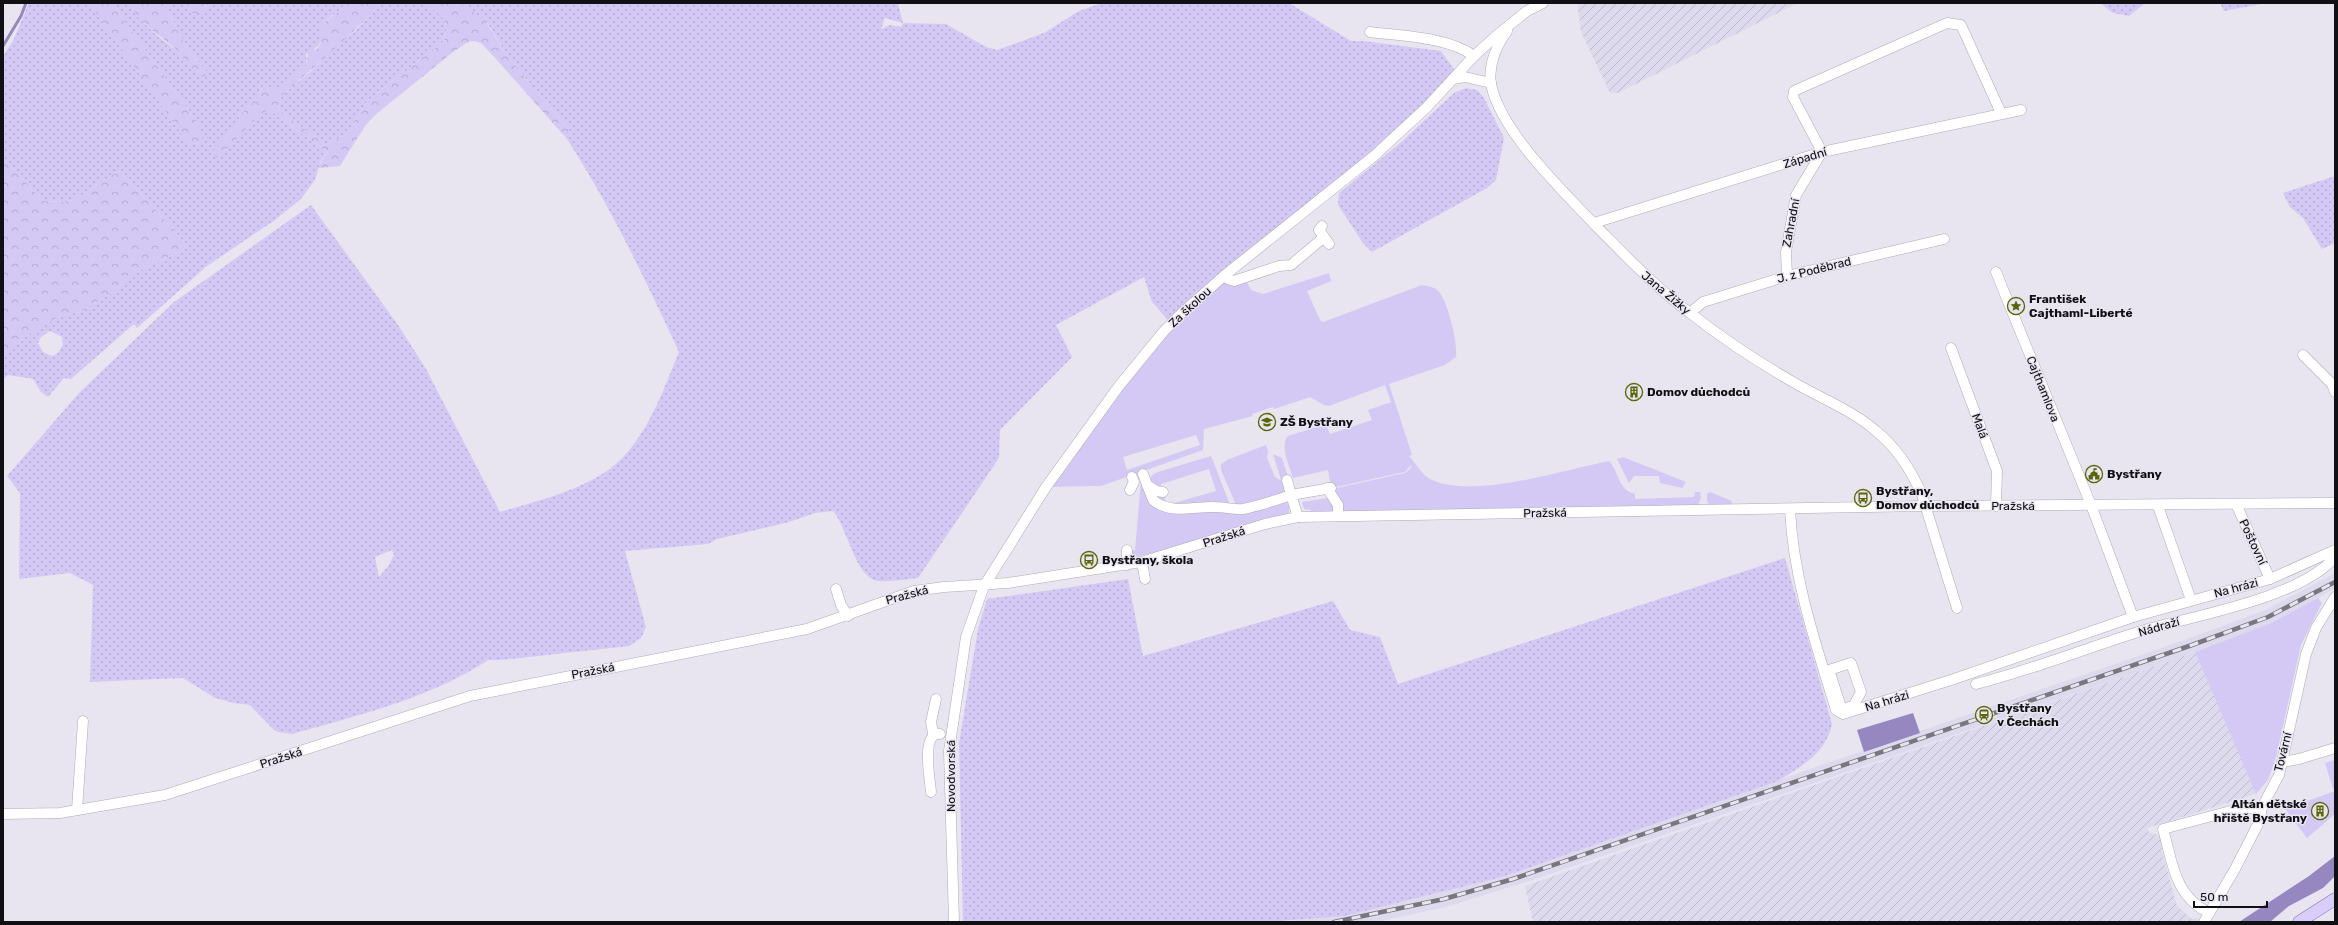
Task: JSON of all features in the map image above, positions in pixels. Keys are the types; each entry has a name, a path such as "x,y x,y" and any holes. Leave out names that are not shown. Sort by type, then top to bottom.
{"main road":[{"path":"2299,922 2335,899"}],"street":[{"path":"1514,22 1527,11 1543,3"},
{"name":"Za školou","path":"984,586 1046,487 1118,386 1164,331 1225,275 1374,156 1427,107 1474,56 1514,22"},
{"name":"Jana Žižky","path":"1514,22 1501,39 1495,53 1491,67 1491,83 1502,112 1543,171 1645,277 1690,313 1791,381 1863,421 1888,443 1915,481 1926,506 1957,608"},
{"path":"1822,152 1793,97 1794,91 1947,23 1961,25 2001,113"},
{"path":"1370,32 1441,42 1466,49 1474,56"},
{"path":"1453,79 1465,77 1491,83"},
{"name":"Západní","path":"1594,223 1822,152 2021,110"},
{"name":"Zahradní","path":"1787,276 1786,252 1796,195 1822,152"},
{"path":"1225,275 1228,279 1234,281 1279,266 1291,265 1326,241 1319,230 1322,226"},
{"name":"J. z Poděbrad","path":"1690,313 1703,302 1787,276 1944,239"},
{"name":"Cajthamlova","path":"1996,272 2091,505"},
{"name":"Malá","path":"1951,348 1997,471 1996,506"},
{"path":"2304,355 2332,384 2335,392"},
{"path":"1144,474 1153,500 1167,508 1208,507 1243,509 1291,495 1329,488 1338,505 1338,516"},
{"path":"1130,490 1135,481 1132,477"},
{"path":"1288,480 1298,517"},
{"path":"1147,485 1156,491 1163,492"},
{"name":"Pražská","path":"3,814 28,815 77,810 146,799 187,789 470,696 807,628 848,616 888,599 914,591 944,587 984,586 1142,562 1265,524 1298,517 1926,506 2158,506 2335,503"},
{"name":"Poštovní","path":"2236,504 2270,579"},
{"path":"2091,505 2133,617"},
{"path":"2158,506 2191,600"},
{"name":"Na hrázi","path":"1790,509 1797,565 1814,639 1836,710 1843,714 1848,710 1954,679 2133,617 2270,579 2335,550"},
{"path":"1127,550 1127,565"},
{"name":"Nádraží","path":"1976,684 2168,623 2210,614 2253,600 2297,584 2327,566 2335,557"},
{"path":"1142,562 1145,579"},
{"name":"Novodvorská","path":"954,922 948,750 966,637 984,586"},
{"path":"836,590 841,605 848,616"},
{"name":"Tovární","path":"2204,922 2235,869 2257,827 2262,807 2283,762 2306,654 2316,628 2335,597"},
{"path":"936,699 931,731 936,734 950,734"},
{"path":"77,810 83,721"},
{"path":"931,792 928,747 929,739 936,734"},
{"path":"2283,762 2299,759 2335,748"},
{"path":"2209,913 2195,906 2183,893 2163,829 2238,809 2262,807"}],"shaded area":[{"path":"1577,3 1798,3 1618,93 1610,93 1581,32"},
{"path":"2335,573 2335,588 2295,612 2271,623 2195,652 1536,879 1446,907 1377,922 1285,922 1414,899 1511,872 2190,638 2265,610"},
{"path":"2195,652 2256,794 2147,828 2149,832 2160,836 2162,852 2177,906 2192,919 2197,918 2203,922 1533,922 1525,886"},
{"path":"1913,713 1920,733 1864,752 1857,730"},
{"path":"2335,856 2335,876 2323,888 2289,906 2270,922 2239,922 2309,876"}],"green space":[{"path":"29,3 89,3 188,142 199,144 195,119 112,3 130,3 134,11 151,30 175,49 206,70 187,47 165,3 184,3 191,13 207,7 209,3 349,3 325,21 321,41 316,48 306,54 307,65 290,81 275,90 266,85 261,88 260,96 240,115 239,123 224,139 230,144 259,115 269,110 327,152 320,163 315,180 301,199 275,220 207,266 137,328 134,324 71,379 64,378 48,397 41,392 33,379 8,375 3,379 3,353 38,328 63,315 80,312 110,294 131,275 183,250 187,245 120,170 76,199 67,202 43,201 3,158 3,56 13,41","holes":["50,331 62,337 63,345 57,354 52,356 43,352 38,343 41,337"]},
{"path":"89,3 112,3 195,119 204,135 199,144 188,143"},
{"path":"130,3 165,3 187,47 206,70 205,76 200,77 177,50 148,27 137,16"},
{"path":"184,3 209,3 202,13 191,13"},
{"path":"349,3 382,3 333,51 281,96 279,110 326,145 347,134 367,101 444,41 446,34 445,23 440,15 426,3 460,3 484,19 507,56 569,129 570,136 567,139 481,43 474,41 468,42 453,52 375,115 365,126 340,166 318,168 327,152 269,110 259,115 223,153 216,157 211,153 239,123 240,115 260,96 262,86 266,85 275,90 290,81 307,65 308,52 317,49 321,43 319,36 321,25"},
{"path":"382,3 426,3 440,15 445,23 446,34 444,41 367,101 347,134 326,145 279,110 281,96 310,72 339,43 354,32"},
{"path":"460,3 898,3 903,23 946,24 986,47 997,50 1044,33 1079,11 1102,3 1289,3 1351,41 1363,41 1441,51 1456,72 1373,152 1169,321 1152,302 1144,277 1056,325 1072,357 1000,430 999,458 918,578 878,581 870,578 863,571 858,562 833,511 815,513 789,522 717,539 708,544 625,551 646,627 641,638 629,646 488,660 443,685 419,695 368,712 292,734 278,732 273,729 250,705 215,698 183,678 90,682 93,585 70,573 19,579 20,493 7,476 79,393 174,302 311,205 398,325 426,369 500,512 568,491 600,475 626,454 643,431 663,392 679,352 613,217 567,139 570,136 569,129 507,56 488,24","holes":["885,18 903,23 901,27 890,25 881,29","392,550 394,555 389,565 379,577 375,557"]},
{"path":"2100,3 2145,3 2129,16 2113,13"},
{"path":"2220,3 2267,3 2224,11"},
{"path":"1466,88 1477,90 1484,98 1504,138 1496,180 1487,188 1372,252 1363,243 1338,205 1339,193 1399,144 1454,93"},
{"path":"3,158 43,201 67,202 76,199 120,170 187,245 183,250 131,275 110,294 80,312 63,315 38,328 3,353"},
{"path":"2335,176 2335,243 2322,249 2303,218 2290,207 2283,193"},
{"path":"1329,273 1331,281 1307,291 1320,320 1323,322 1422,285 1432,287 1440,293 1452,324 1456,357 1445,365 1389,384 1412,455 1409,456 1422,472 1432,480 1450,485 1495,485 1544,476 1609,461 1622,485 1629,492 1635,494 1635,499 1694,497 1695,492 1700,492 1701,498 1697,507 1397,510 1311,513 1311,510 1304,509 1302,502 1334,497 1332,489 1405,473 1410,469 1412,464 1405,472 1331,488 1328,470 1293,478 1288,463 1285,445 1288,436 1326,424 1330,434 1372,420 1368,410 1391,402 1385,385 1329,406 1324,405 1310,397 1274,409 1273,407 1252,414 1253,416 1204,429 1203,450 1101,486 1046,487 1119,386 1225,275 1228,285 1245,281 1251,290 1263,294","holes":["1196,435 1200,445 1127,470 1123,457"]},
{"path":"1266,445 1268,451 1267,458 1275,477 1284,482 1285,493 1269,501 1236,505 1221,470 1221,464 1229,459"},
{"path":"1273,454 1282,458 1288,477 1281,480"},
{"path":"1211,456 1231,507 1216,505 1171,507 1160,502 1156,499 1153,494 1161,495 1163,492 1167,505 1216,491 1209,469 1161,484 1161,487 1154,487 1150,480 1152,475 1158,472"},
{"path":"1623,457 1686,482 1682,488 1660,483 1659,476 1634,476 1629,483 1617,459"},
{"path":"1141,481 1166,510 1285,501 1289,505 1289,513 1170,549 1135,557 1132,555 1132,551 1135,550"},
{"path":"1710,492 1732,501 1731,506 1710,506 1707,501 1707,494"},
{"path":"1785,558 1832,724 1829,734 1818,751 1804,764 1778,781 1502,877 1344,916 1268,922 963,922 959,743 978,629 987,599 1128,579 1143,656 1333,601 1350,630 1380,637 1398,684"},
{"path":"2318,598 2322,603 2301,645 2276,757 2268,780 2256,794 2195,652 2271,623"},
{"path":"2335,760 2335,788 2333,789 2325,763"},
{"path":"2335,791 2335,814 2307,838 2285,809"}],"waterway":[{"path":"3,46 21,16 26,3"}],"railway":[{"path":"1334,922 1444,899 1513,879 2192,645 2268,617 2335,582"}],"place":[{"name":"František Cajthaml-Liberté","path":"2016,306"},
{"name":"Domov důchodců","path":"1634,392"},
{"name":"ZŠ Bystřany","path":"1267,422"},
{"name":"Bystřany","path":"2094,474"},
{"name":"Bystřany, Domov důchodců","path":"1863,498"},
{"name":"Bystřany, škola","path":"1089,560"},
{"name":"Bystřany v Čechách","path":"1984,715"},
{"name":"Altán dětské hřiště Bystřany","path":"2320,811"}]}
